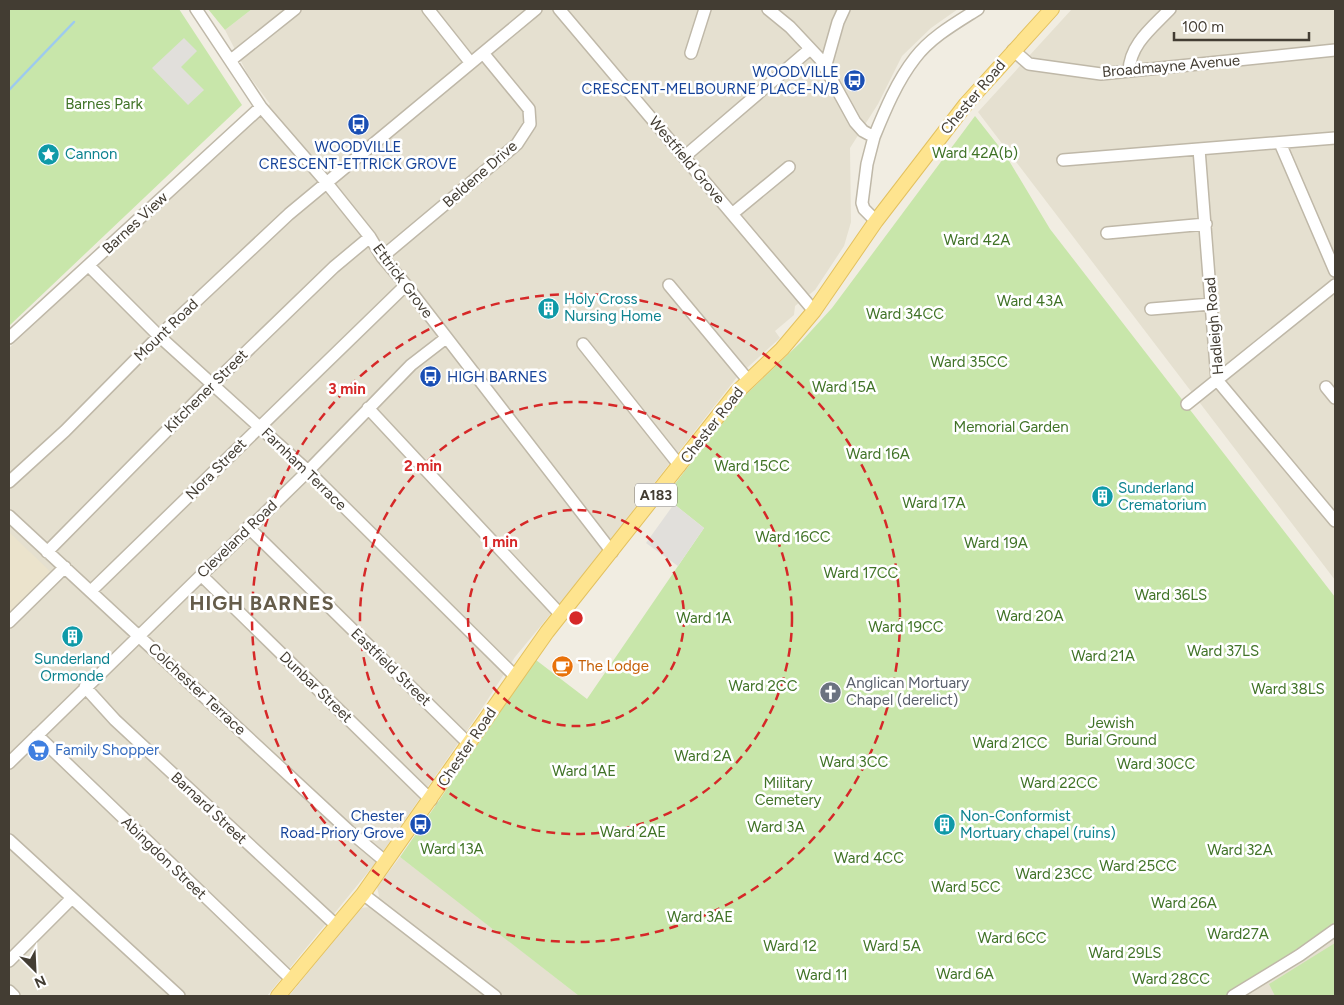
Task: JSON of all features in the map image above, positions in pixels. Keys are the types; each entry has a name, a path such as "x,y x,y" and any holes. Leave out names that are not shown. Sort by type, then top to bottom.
{"main road":[{"name":"Chester Road","path":"278,996 363,894 431,800 515,676 561,615 748,380 782,348 814,312 876,221 966,104 1052,9"}],"street":[{"name":"Ettrick Grove","path":"196,9 261,107 326,182 370,237 382,257 406,285 612,552"},
{"path":"230,60 295,9"},
{"path":"428,9 470,62"},
{"name":"Mount Road","path":"9,482 66,431 159,336 326,182 536,9"},
{"name":"Westfield Grove","path":"559,9 814,312"},
{"path":"691,52 705,9"},
{"path":"768,9 810,49 825,68 857,126 874,137"},
{"path":"825,68 838,22 844,9"},
{"path":"876,221 864,209 862,203 867,164 874,137 888,106 914,59 943,32 978,9"},
{"path":"1129,71 1130,57 1134,48 1170,9"},
{"path":"684,157 810,49"},
{"name":"Broadmayne Avenue","path":"1013,50 1029,64 1101,74 1335,50"},
{"name":"Beldene Drive","path":"382,257 517,144 530,124 529,108 483,53"},
{"name":"Barnes View","path":"9,338 261,107"},
{"path":"1064,160 1335,138"},
{"path":"1280,143 1335,271"},
{"name":"Hadleigh Road","path":"1199,149 1217,380 1335,521"},
{"path":"732,214 789,167"},
{"path":"1107,233 1206,224"},
{"name":"Kitchener Street","path":"47,552 213,384 334,267 370,237"},
{"name":"Farnham Terrace","path":"89,266 159,336 308,471 515,676"},
{"name":"Nora Street","path":"91,591 406,285"},
{"path":"669,285 748,380"},
{"path":"1187,404 1335,285"},
{"path":"1151,309 1211,304"},
{"name":"Cleveland Road","path":"9,763 248,527 308,471 411,365 446,338"},
{"path":"583,344 680,466"},
{"path":"1326,387 1335,398"},
{"path":"368,408 561,615"},
{"name":"Colchester Terrace","path":"9,516 349,831 386,862"},
{"name":"Eastfield Street","path":"248,527 469,744"},
{"path":"9,622 65,567"},
{"name":"Dunbar Street","path":"201,575 431,800"},
{"name":"Barnard Street","path":"85,687 115,720 337,926"},
{"name":"Abingdon Street","path":"37,735 292,980"},
{"path":"9,840 179,996"},
{"path":"363,894 495,996"},
{"path":"9,961 72,898"},
{"path":"1233,996 1300,955 1335,930"},
{"path":"9,991 14,996"}],"shaded area":[{"path":"252,9 958,9 931,28 902,56 878,104 850,148 851,222 844,246 815,290 795,306 794,315 775,331 780,338 737,377 578,581 515,657 479,713 373,866 267,996 9,996 9,348 270,104 247,73 225,30"},
{"path":"1072,9 1335,9 1335,580 978,112"},
{"path":"184,38 197,51 181,67 204,90 188,105 152,68"},
{"path":"674,504 704,528 678,566 646,543"},
{"path":"9,532 54,575 9,618"},
{"path":"400,857 579,996 289,996 360,908 370,907 379,896 377,887"},
{"path":"1335,930 1335,996 1233,996"}],"green space":[{"name":"Barnes Park","path":"9,9 179,9 242,105 9,326"},
{"path":"208,9 252,9 225,30"},
{"path":"975,116 1005,154 1050,229 1335,597 1335,930 1233,996 579,996 400,857 536,660 587,699 704,528 665,497 737,403 800,343 832,308"},
{"path":"1335,943 1335,996 1275,996 1269,984"}],"waterway":[{"path":"9,90 74,22"}],"place":[{"name":"WOODVILLE CRESCENT-MELBOURNE PLACE-N/B","path":"855,81"},
{"name":"WOODVILLE CRESCENT-ETTRICK GROVE","path":"358,124"},
{"name":"Cannon","path":"49,154"},
{"name":"Holy Cross Nursing Home","path":"548,308"},
{"name":"HIGH BARNES","path":"431,377"},
{"name":"Sunderland Crematorium","path":"1102,497"},
{"name":"Sunderland Ormonde","path":"72,636"},
{"name":"The Lodge","path":"562,666"},
{"name":"Anglican Mortuary Chapel (derelict)","path":"830,692"},
{"name":"Family Shopper","path":"39,750"},
{"name":"Chester Road-Priory Grove","path":"420,825"},
{"name":"Non-Conformist Mortuary chapel (ruins)","path":"944,825"}],"district":[{"name":"HIGH BARNES","path":"262,603"}],"park label":[{"name":"Ward 42A(b)","path":"975,153"},
{"name":"Ward 42A","path":"977,240"},
{"name":"Ward 43A","path":"1030,301"},
{"name":"Ward 34CC","path":"905,314"},
{"name":"Ward 35CC","path":"969,362"},
{"name":"Ward 15A","path":"844,387"},
{"name":"Memorial Garden","path":"1011,427"},
{"name":"Ward 16A","path":"878,454"},
{"name":"Ward 15CC","path":"752,466"},
{"name":"Ward 17A","path":"934,503"},
{"name":"Ward 16CC","path":"793,537"},
{"name":"Ward 19A","path":"996,543"},
{"name":"Ward 17CC","path":"861,573"},
{"name":"Ward 36LS","path":"1171,595"},
{"name":"Ward 20A","path":"1030,616"},
{"name":"Ward 1A","path":"704,618"},
{"name":"Ward 19CC","path":"906,627"},
{"name":"Ward 37LS","path":"1223,651"},
{"name":"Ward 21A","path":"1103,656"},
{"name":"Ward 2CC","path":"763,686"},
{"name":"Ward 38LS","path":"1288,689"},
{"name":"Jewish Burial Ground","path":"1111,732"},
{"name":"Ward 21CC","path":"1010,743"},
{"name":"Ward 2A","path":"703,756"},
{"name":"Ward 3CC","path":"854,762"},
{"name":"Ward 30CC","path":"1156,764"},
{"name":"Ward 1AE","path":"584,771"},
{"name":"Ward 22CC","path":"1059,783"},
{"name":"Military Cemetery","path":"788,792"},
{"name":"Ward 3A","path":"776,827"},
{"name":"Ward 2AE","path":"633,832"},
{"name":"Ward 13A","path":"452,849"},
{"name":"Ward 32A","path":"1240,850"},
{"name":"Ward 4CC","path":"869,858"},
{"name":"Ward 25CC","path":"1138,866"},
{"name":"Ward 23CC","path":"1054,874"},
{"name":"Ward 5CC","path":"966,887"},
{"name":"Ward 26A","path":"1184,903"},
{"name":"Ward 3AE","path":"700,917"},
{"name":"Ward27A","path":"1238,934"},
{"name":"Ward 6CC","path":"1012,938"},
{"name":"Ward 12","path":"790,946"},
{"name":"Ward 5A","path":"892,946"},
{"name":"Ward 29LS","path":"1125,953"},
{"name":"Ward 6A","path":"965,974"},
{"name":"Ward 11","path":"822,975"},
{"name":"Ward 28CC","path":"1171,979"}]}
